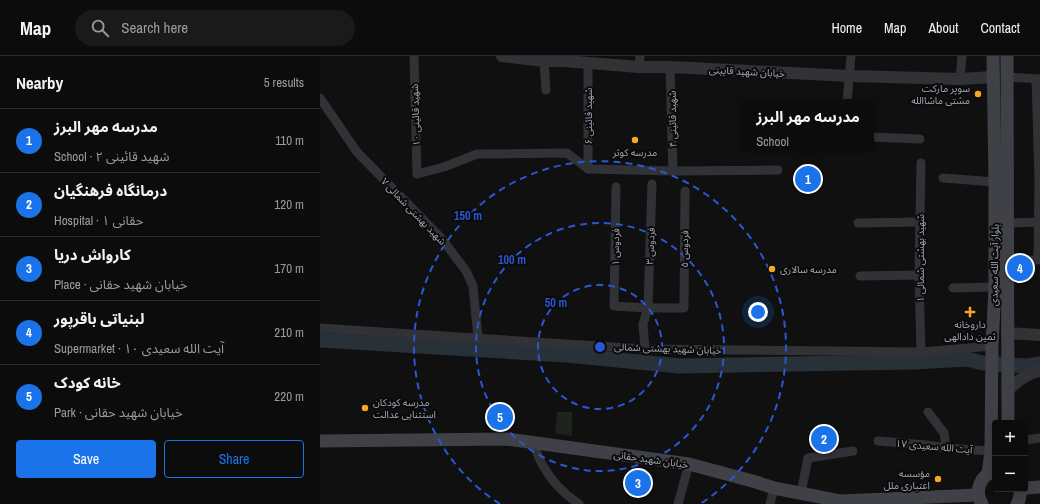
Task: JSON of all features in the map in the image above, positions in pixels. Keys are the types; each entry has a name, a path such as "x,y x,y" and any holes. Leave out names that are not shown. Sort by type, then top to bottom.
{"main road":[{"path":"993,60 997,69 1007,72 1001,81 993,82"},
{"name":"بلوار آیت الله سعیدی","path":"991,472 992,346 995,288 993,60"},
{"name":"بلوار آیت الله سعیدی","path":"1007,72 1008,420"},
{"name":"خیابان شهید حقانی","path":"320,441 507,439 689,464 774,488 840,502 980,499"},
{"path":"980,499 978,489 980,483 983,478 991,472"},
{"path":"1028,488 1040,487"},
{"path":"1017,504 1021,492"}],"street":[{"name":"شهید قائینی ۱۰","path":"414,56 417,174 444,167 477,154 567,153 588,169"},
{"name":"خیابان شهید قایینی","path":"502,56 544,61 565,58 588,63 639,62 670,67 850,76 960,79 993,82"},
{"path":"847,99 851,56"},
{"path":"960,79 962,56"},
{"path":"544,61 546,90"},
{"name":"شهید قائینی ۶","path":"588,63 588,169"},
{"name":"شهید قائینی ۴","path":"670,67 673,171"},
{"path":"1007,72 1038,79 1039,181 1038,260 1008,260"},
{"name":"شهید بهشتی شمالی ۷","path":"320,98 357,152 442,239 466,271 473,286 478,338"},
{"path":"874,137 920,139"},
{"name":"شهید بهشتی شمالی ۱","path":"921,164 919,222 921,352"},
{"path":"588,169 673,171 778,170"},
{"path":"943,178 995,182"},
{"name":"فردوس ۳","path":"645,349 643,324 648,308 652,184"},
{"name":"فردوس ۱","path":"616,187 614,306 648,308"},
{"name":"فردوس ۵","path":"648,308 684,308 685,190"},
{"path":"858,223 919,222"},
{"path":"1007,222 1039,222"},
{"path":"860,276 919,275"},
{"path":"953,288 995,288"},
{"name":"خیابان شهید بهشتی شمالی","path":"320,328 645,349 921,352 992,346"},
{"path":"1007,333 1040,335"},
{"path":"1008,390 1020,378 1040,371"},
{"path":"928,412 944,433 946,448"},
{"path":"1028,440 1040,438"},
{"name":"آیت الله سعیدی ۱۷","path":"878,441 991,451"},
{"path":"534,443 541,463 548,473 559,487 579,504"},
{"path":"800,494 808,458 853,451"},
{"path":"678,504 689,464"},
{"path":"770,504 774,488"}],"shaded area":[{"path":"507,402 508,430 493,430 490,404"},
{"path":"557,412 572,412 572,436 555,433"}],"waterway":[{"path":"320,340 567,355 679,366 914,362 967,359 983,363"},
{"path":"996,364 1026,366 1040,364"}],"place":[{"name":"سوپر مارکت مشتی ماشاالله","path":"978,94"},
{"name":"مدرسه کوثر","path":"635,140"},
{"name":"مدرسه مهر البرز","path":"808,179"},
{"name":"لبنیاتی باقرپور","path":"1020,268"},
{"name":"مدرسه سالاری","path":"772,269"},
{"name":"داروخانه ثمین دادالهی","path":"970,312"},
{"name":"مدرسه کودکان استثنایی عدالت","path":"365,408"},
{"name":"خانه کودک","path":"500,417"},
{"name":"درمانگاه فرهنگیان","path":"824,439"},
{"name":"مؤسسه اعتباری ملل","path":"938,479"},
{"name":"کارواش دریا","path":"638,483"}]}
